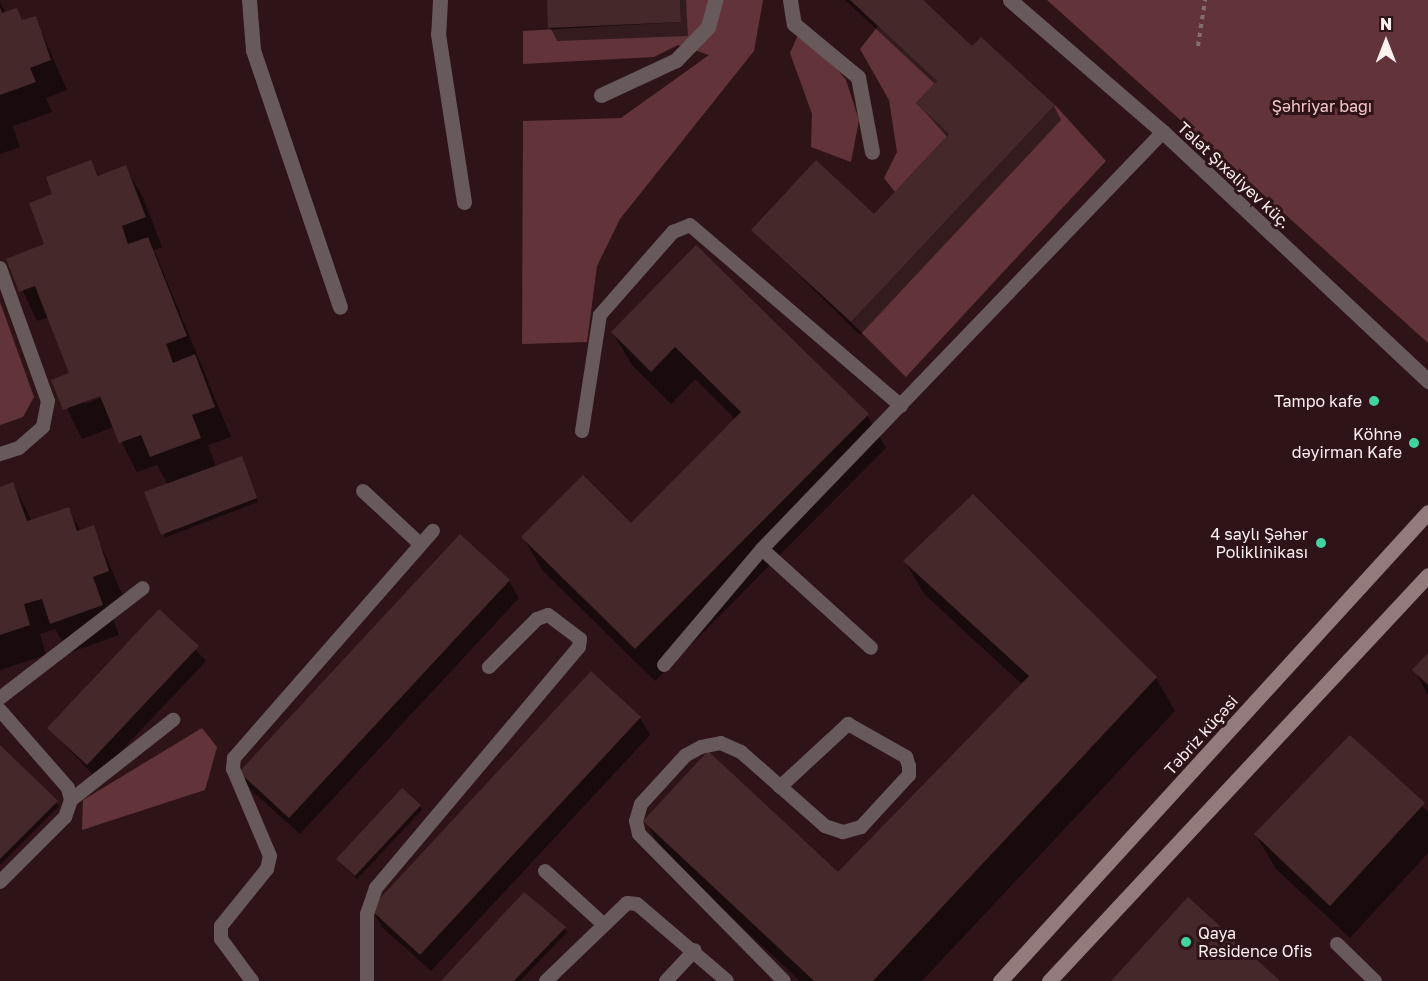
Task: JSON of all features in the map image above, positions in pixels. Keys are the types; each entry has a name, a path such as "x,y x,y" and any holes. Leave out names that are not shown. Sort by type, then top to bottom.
{"main road":[{"name":"Təbriz küçəsi","path":"1000,981 1428,512"},
{"path":"1049,981 1428,574"}],"street":[{"path":"249,0 253,50 340,307"},
{"path":"440,0 438,34 464,202"},
{"path":"601,95 676,60 708,27 715,0"},
{"path":"790,0 794,24 858,77 872,152"},
{"name":"Tələt Şıxəliyev küç.","path":"1010,0 1162,132 1428,381"}],"lane":[{"path":"664,664 762,549 1162,132"},
{"path":"582,431 600,315 674,232 690,225 901,406"},
{"path":"0,268 48,401 43,427 19,448 0,454"},
{"path":"363,491 420,544"},
{"path":"252,981 221,939 220,926 267,869 270,856 233,769 234,758 433,531"},
{"path":"762,549 871,648"},
{"path":"0,698 143,588"},
{"path":"367,981 367,914 376,888 579,647 580,639 549,615 537,619 489,668"},
{"path":"0,710 68,788 71,800"},
{"path":"0,882 65,817 71,800 173,720"},
{"path":"780,787 848,724 906,757 909,766 909,775 861,827 843,832 825,826 780,787 741,752 721,743 701,747 685,756 641,804 636,821 639,834 784,981"},
{"path":"545,871 602,922"},
{"path":"546,981 617,907 637,904 695,950 727,981"},
{"path":"1337,944 1375,981"},
{"path":"666,981 695,950"}],"path":[{"path":"1198,46 1205,0"}],"green space":[{"path":"680,0 763,0 754,51 620,219 597,266 587,342 522,344 523,121 621,118 709,55 678,45 654,57 523,64 523,31 681,22"},
{"name":"Şəhriyar bağı","path":"1047,0 1428,0 1428,343"},
{"path":"878,26 937,81 916,103 949,134 895,192 884,178 897,152 889,100 860,49"},
{"path":"798,35 823,52 846,80 859,120 851,162 811,147 812,114 790,53"},
{"path":"1055,105 1106,161 906,377 851,322"},
{"path":"0,302 34,397 23,417 0,425"},
{"path":"202,728 217,747 205,790 82,830 83,800"}],"building":[{"path":"547,0 680,0 681,22 548,28"},
{"path":"850,0 923,0 972,46 981,37 1055,105 851,322 751,230 816,160 874,214 949,134 916,103 937,81"},
{"path":"0,7 2,13 17,8 22,20 36,16 51,60 30,68 36,82 0,95"},
{"path":"91,160 98,176 126,165 146,217 122,226 128,244 148,237 187,336 166,344 173,363 195,354 215,407 192,415 201,438 150,457 141,435 119,443 100,396 63,410 51,380 69,373 35,286 19,292 6,259 44,244 29,203 52,194 46,177"},
{"path":"696,245 869,414 635,649 521,537 583,475 631,523 741,412 675,347 651,372 611,332"},
{"path":"242,456 257,498 161,535 144,492"},
{"path":"13,482 27,521 69,507 77,531 94,525 109,571 93,577 103,605 50,624 42,599 24,604 30,625 0,635 0,487"},
{"path":"973,494 1157,677 873,981 814,981 643,821 708,751 838,872 1029,676 903,561"},
{"path":"460,534 510,580 289,818 239,772"},
{"path":"159,609 199,646 87,765 47,728"},
{"path":"1428,653 1428,685 1412,670"},
{"path":"591,671 641,717 420,955 370,909"},
{"path":"1350,735 1425,803 1330,906 1254,834"},
{"path":"0,745 58,801 0,859"},
{"path":"402,788 421,805 355,876 336,859"},
{"path":"524,892 566,927 514,981 441,981"},
{"path":"1188,897 1243,947 1280,981 1111,981"}],"place":[{"name":"Tampo kafe","path":"1374,401"},
{"name":"Köhnə dəyirman Kafe","path":"1414,443"},
{"name":"4 saylı Şəhər Poliklinikası","path":"1321,543"},
{"name":"Qaya Residence Ofis","path":"1186,942"}]}
